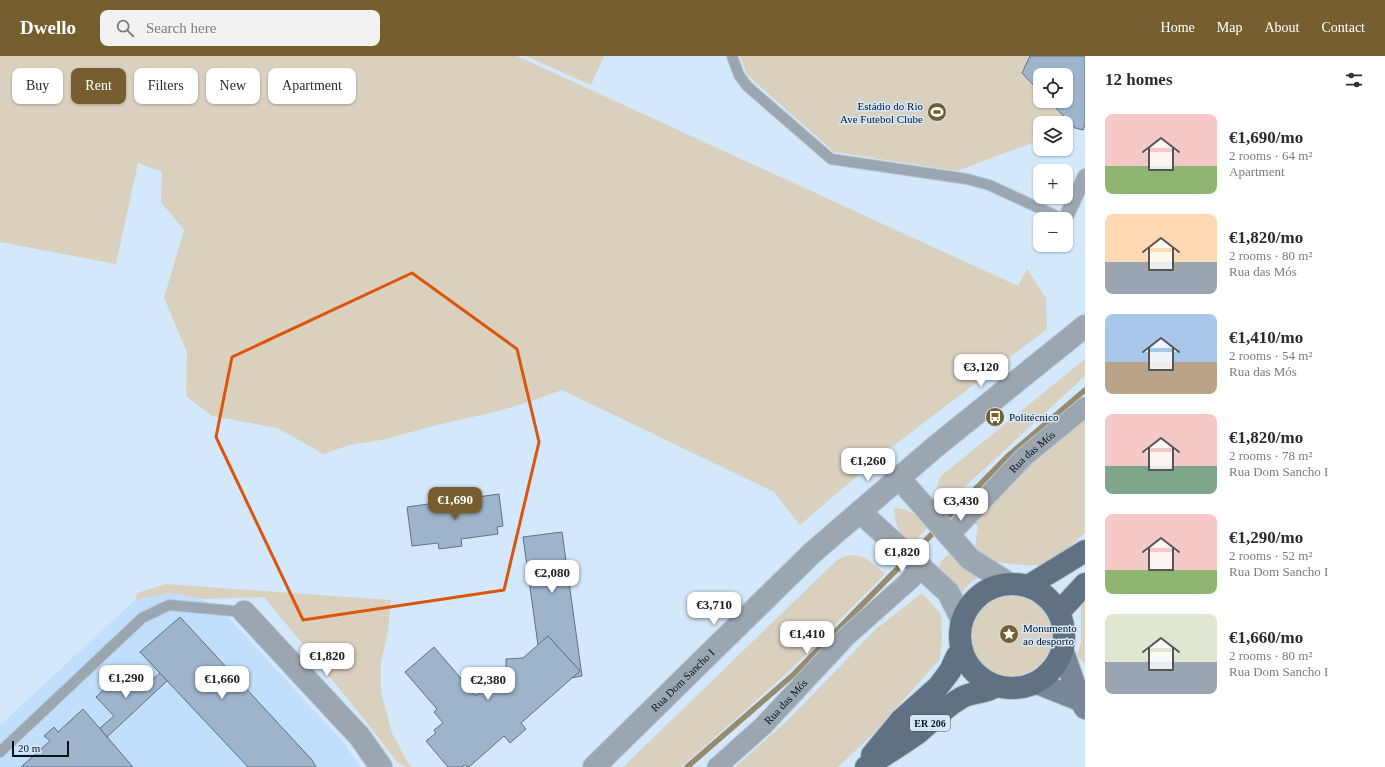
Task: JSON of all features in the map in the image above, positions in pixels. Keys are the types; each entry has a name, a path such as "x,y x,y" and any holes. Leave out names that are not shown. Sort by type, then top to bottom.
{"main road":[{"path":"1018,585 1085,551"},
{"path":"1059,612 1085,584"},
{"path":"962,650 960,640 962,620 969,606 980,595 993,587 1018,585 1041,592 1051,601 1059,612 1064,625 1065,639 1063,652 1082,704"},
{"name":"ER 206","path":"862,767 901,720 938,687 950,671 957,656 962,650 967,662 974,672 985,681 996,686 1010,689 1024,688 1037,683 1048,675 1057,665 1063,652"},
{"path":"1037,683 1082,704"},
{"name":"ER 206","path":"866,767 917,733 955,701 971,694 991,690 996,686"}],"street":[{"path":"1067,212 1085,176"},
{"name":"Rua Dom Sancho I","path":"594,767 812,553 935,447 1085,326"},
{"name":"Rua das Mós","path":"950,535 1024,456 1085,407"},
{"path":"899,478 970,559 1018,585"},
{"path":"860,512 948,592 962,620"},
{"name":"Rua das Mós","path":"717,767 763,726 846,636 911,579 921,568"},
{"path":"244,612 360,737 381,767"}],"lane":[{"path":"732,56 739,75 747,86 831,159 967,179 989,185 1049,212"},
{"path":"0,752 142,618 169,605 244,612"}],"highlighted area":[{"path":"412,273 517,349 539,442 504,590 303,620 216,437 232,357"}],"shaded area":[{"path":"0,56 517,56 1018,286 1027,269 1046,298 1047,329 879,457 800,525 774,492 562,390 495,412 441,424 382,440 349,445 324,454 277,428 212,416 186,396 187,352 164,298 184,230 161,202 162,172 138,163 116,264 0,242"},
{"path":"526,56 604,56 591,85"},
{"name":"Estádio do Rio Ave Futebol Clube","path":"740,56 1085,56 1085,125 1083,130 1073,129 1073,116 1033,116 1033,143 957,171 834,152 747,75"},
{"path":"1085,359 1085,376 946,504 939,498 937,488 941,476"},
{"path":"1085,416 1085,533 1062,554 1046,564 1015,564 997,562 985,558 975,546 978,526 973,522 1026,464"},
{"path":"894,508 909,511 927,528 913,543 900,533"},
{"path":"856,555 867,559 885,574 791,669 681,767 623,767 837,560 845,556"},
{"path":"948,555 957,556 982,576 971,582 961,593 946,580 940,570 939,565"},
{"path":"166,584 391,600 388,631 381,663 381,692 392,733 408,763 412,767 406,767 398,763 360,714 264,597 202,599 170,593 135,600 137,593"},
{"path":"1011,592 1027,595 1041,604 1050,618 1053,634 1050,650 1041,664 1027,673 1011,676 995,673 981,664 972,650 969,634 972,618 981,604 995,595"},
{"path":"170,593 202,599 228,617 343,742 360,767 0,767 0,725 135,600"},
{"path":"922,593 941,614 942,639 940,659 872,735 838,767 735,767 789,719 876,629"},
{"path":"1085,600 1085,664 1077,656 1081,643 1081,606"}],"building":[{"path":"1030,56 1085,56 1085,125 1083,130 1073,126 1073,116 1063,116 1056,108 1073,108 1073,68 1033,68 1033,85 1022,73"},
{"path":"499,494 503,526 497,527 498,534 461,539 462,546 439,549 438,543 412,546 407,507"},
{"path":"562,532 582,676 571,678 580,671 548,636 538,645 523,537"},
{"path":"180,617 312,760 316,767 248,767 140,652"},
{"path":"548,636 580,671 521,723 526,729 510,743 504,736 469,767 464,765 462,767 448,767 426,741 436,733 434,730 443,723 434,712 437,709 405,672 434,647 476,696 506,670 506,659 523,658"},
{"path":"124,671 141,689 160,673 167,681 107,737 100,728 114,716 96,697"},
{"path":"83,709 133,767 21,767 50,741 44,736 54,727 58,732"}],"waterway":[{"path":"943,522 1009,455 1085,390"},
{"path":"912,554 937,529"},
{"path":"687,767 794,674 906,560"}],"place":[{"name":"Estádio do Rio Ave Futebol Clube","path":"937,112"},
{"name":"Politécnico","path":"995,417"},
{"name":"Monumento ao desporto","path":"1009,634"}]}
